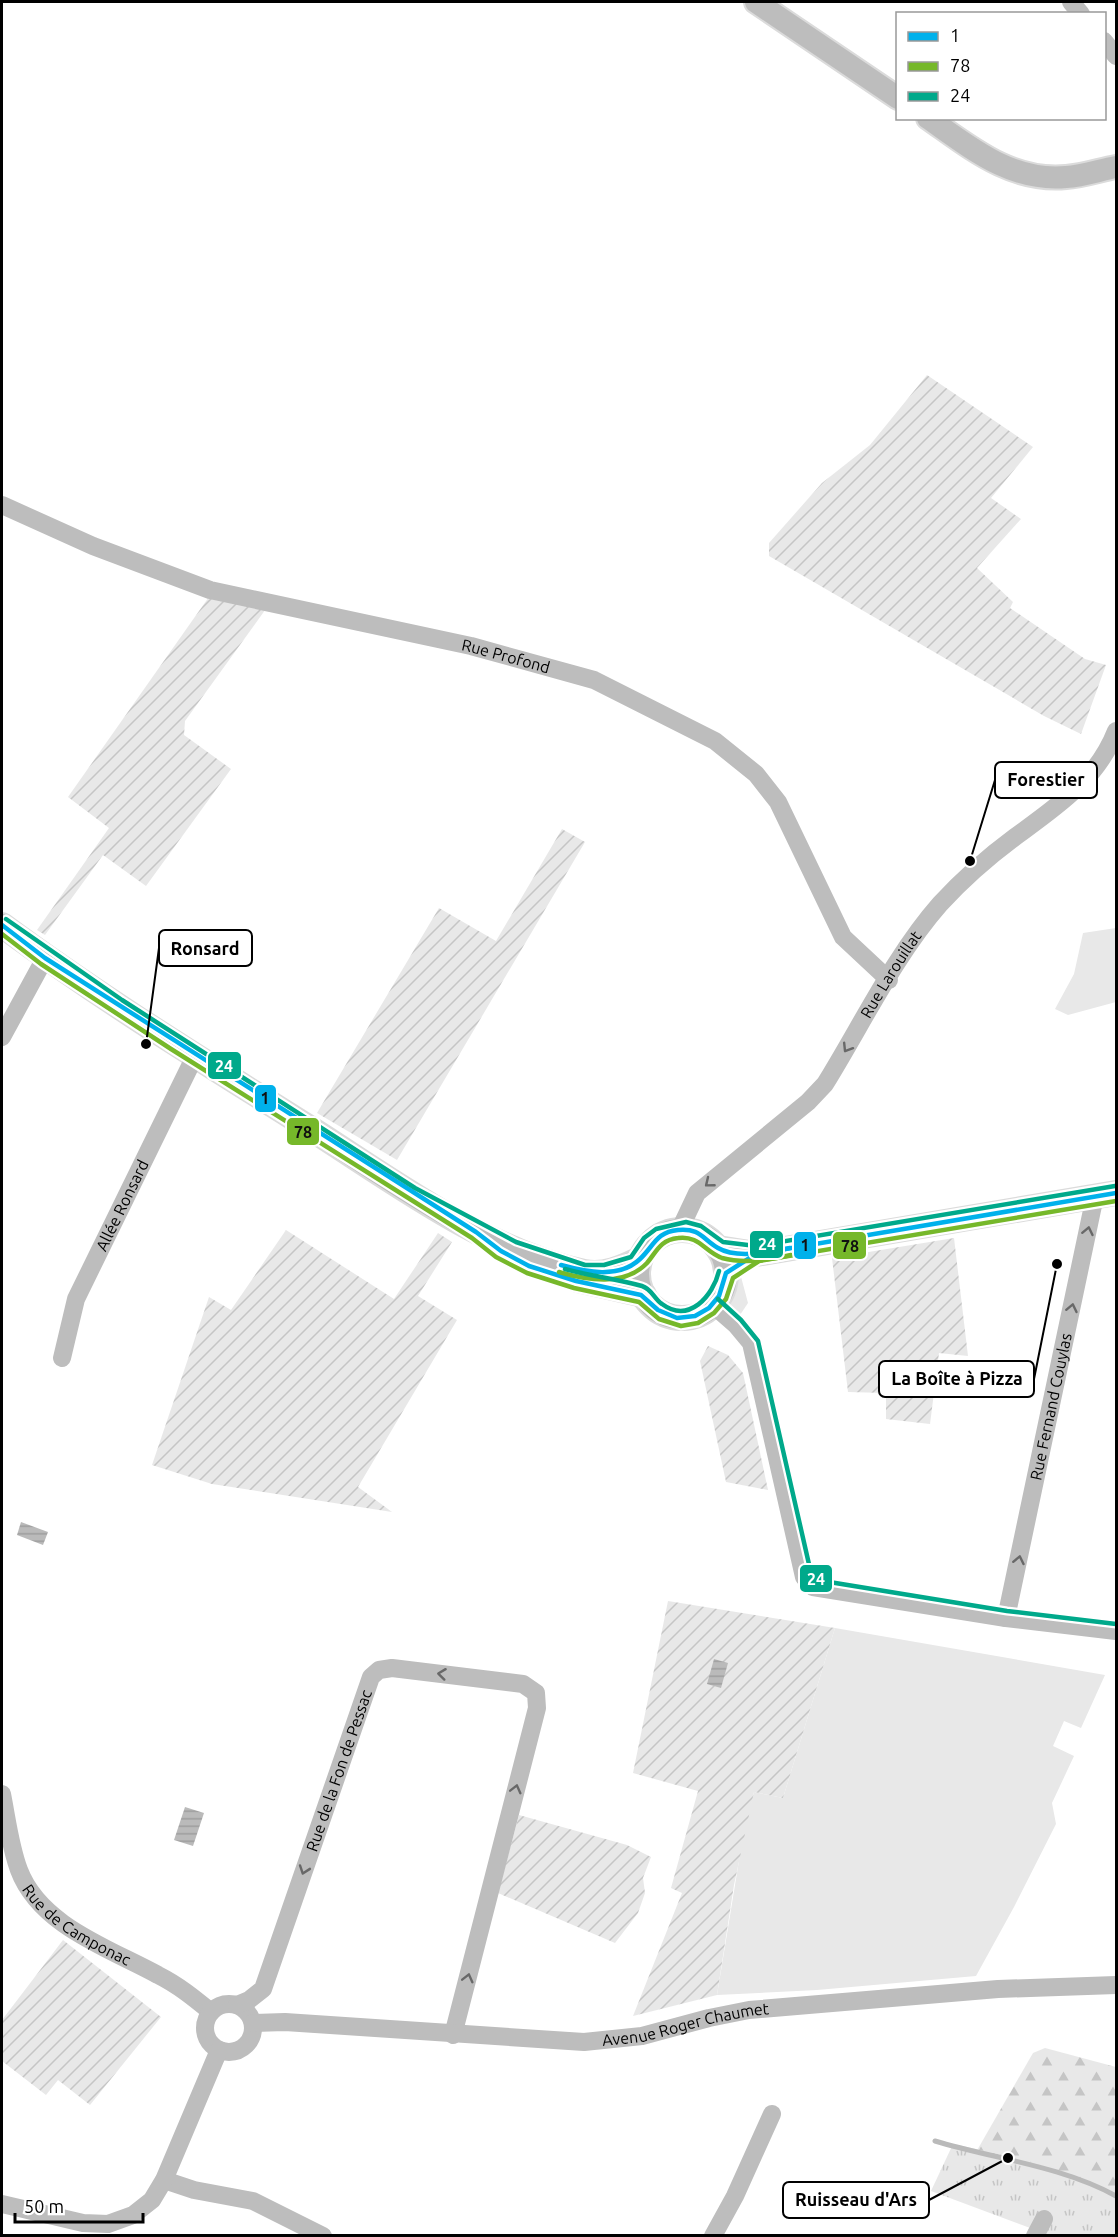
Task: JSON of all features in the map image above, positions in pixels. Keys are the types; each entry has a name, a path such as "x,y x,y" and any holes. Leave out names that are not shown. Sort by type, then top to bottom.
{"main road":[{"path":"756,2 896,97"},
{"path":"931,120 996,165 1014,172 1066,177 1116,167"},
{"path":"2,925 45,958 195,1056 476,1232 535,1257 585,1272 615,1271 640,1259"},
{"path":"718,1248 756,1254 1106,1195"},
{"path":"680,1229 695,1231 708,1238 718,1248 724,1260 725,1285 713,1305 701,1314 687,1318 672,1317 659,1311 644,1295 638,1274 640,1259 653,1240 666,1232 680,1229"},
{"path":"476,1232 492,1248 532,1266 591,1285 644,1295"},
{"path":"726,1273 756,1254"}],"street":[{"path":"1106,44 1116,56"},
{"name":"Rue Profond","path":"2,505 93,546 210,590 471,646 594,680 709,737 740,759 768,787 778,802 843,937 888,980"},
{"name":"Rue Larouillat","path":"680,1229 697,1193 808,1102 825,1084 913,937 941,903 975,870 1051,812 1083,784 1109,750 1116,731"},
{"path":"2,1037 45,958"},
{"name":"Allée Ronsard","path":"62,1358 76,1299 195,1056"},
{"name":"Rue Fernand Couylas","path":"1006,1618 1106,1195"},
{"path":"713,1305 736,1324 751,1343 804,1577 813,1587 1006,1618 1116,1631"},
{"name":"Rue de la Fon de Pessac","path":"237,2005 249,2000 263,1989 371,1677 379,1670 392,1668 523,1684 536,1693 537,1708 453,2035"},
{"name":"Rue de Camponac","path":"2,1794 19,1870 41,1902 71,1928 178,1986 211,2012"},
{"name":"Avenue Roger Chaumet","path":"253,2024 285,2022 584,2042 642,2036 749,2010 998,1989 1116,1985"},
{"path":"223,2004 237,2005 248,2012 253,2024 251,2038 241,2049 234,2052 219,2050 212,2045 205,2032 207,2018 211,2012 223,2004"},
{"path":"2,2204 82,2229 108,2224 134,2215 152,2200 164,2180 219,2050"},
{"path":"713,2235 735,2196 772,2114"},
{"path":"164,2180 195,2190 253,2201 323,2235"},
{"path":"1035,2235 1044,2219"}],"green space":[{"path":"927,375 1033,447 991,498 1021,519 977,568 1013,602 1010,608 1085,659 1106,665 1081,734 1044,716 769,556 769,543 822,483 870,445"},
{"path":"211,594 268,606 185,721 184,735 231,769 146,886 103,855 45,935 37,930 109,828 68,797"},
{"path":"562,829 585,842 397,1160 317,1113 439,908 496,941"},
{"path":"1116,928 1116,1002 1068,1015 1055,1009 1074,974 1083,933"},
{"path":"286,1230 394,1299 438,1233 452,1242 418,1296 457,1320 358,1487 392,1512 212,1484 152,1465 209,1297 231,1310"},
{"path":"954,1238 968,1356 939,1353 930,1424 886,1419 886,1393 848,1392 832,1258"},
{"path":"740,1273 748,1303 740,1315 734,1314 726,1302 734,1280"},
{"path":"708,1346 728,1355 743,1373 768,1490 726,1482 700,1361"},
{"path":"668,1601 835,1628 783,1798 754,1792 734,1885 717,1995 633,2016 682,1893 671,1888 698,1791 633,1773"},
{"path":"835,1628 1105,1675 1081,1728 1064,1721 1053,1746 1074,1756 1052,1803 1056,1824 976,1976 817,1990 717,1995 744,1830 754,1792 783,1798"},
{"path":"519,1815 627,1845 651,1857 643,1878 645,1893 638,1913 615,1943 498,1893"},
{"path":"63,1940 161,2017 90,2105 58,2080 46,2095 2,2061 2,2020"},
{"path":"1045,2048 1116,2067 1116,2235 964,2173 1033,2053"},
{"path":"953,2144 1057,2171 1116,2195 1116,2235 1049,2235 931,2191"}],"shaded area":[{"path":"21,1522 48,1532 43,1545 17,1535"},
{"path":"714,1659 728,1663 721,1688 707,1684"},
{"path":"185,1807 204,1813 193,1846 174,1840"}],"waterway":[{"path":"935,2141 1050,2170 1073,2177 1116,2196"}],"transit line":[{"name":"24","path":"6,919 122,1000 415,1188 516,1242 585,1265 604,1265 631,1257 644,1238 656,1229 686,1222 701,1226 723,1242 756,1246 1115,1186"},
{"name":"1","path":"2,925 45,958 476,1232 501,1251 529,1266 576,1281 641,1295 658,1310 677,1318 695,1316 709,1308 719,1296 726,1273 756,1254 1116,1193"},
{"name":"78","path":"2,934 41,964 171,1049 472,1238 496,1257 527,1273 574,1288 639,1302 659,1319 681,1326 698,1323 714,1313 726,1299 733,1278 759,1261 1116,1201"},
{"name":"1","path":"561,1265 581,1270 612,1272 632,1265 656,1240 671,1231 678,1230 697,1232 718,1248 734,1253 753,1254 790,1248"},
{"name":"78","path":"559,1272 605,1280 627,1276 638,1271 667,1241 678,1238 697,1241 716,1255 730,1260 757,1261 791,1255"},
{"name":"24","path":"565,1269 642,1286 662,1304 681,1311 690,1309 705,1298 719,1271"},
{"name":"24","path":"718,1299 741,1320 758,1341 811,1573 817,1580 1007,1611 1116,1624"}],"place":[{"name":"Forestier","path":"970,861"},
{"name":"Ronsard","path":"146,1044"},
{"name":"La Boîte à Pizza","path":"1057,1264"},
{"name":"Ruisseau d'Ars","path":"1008,2158"}]}
